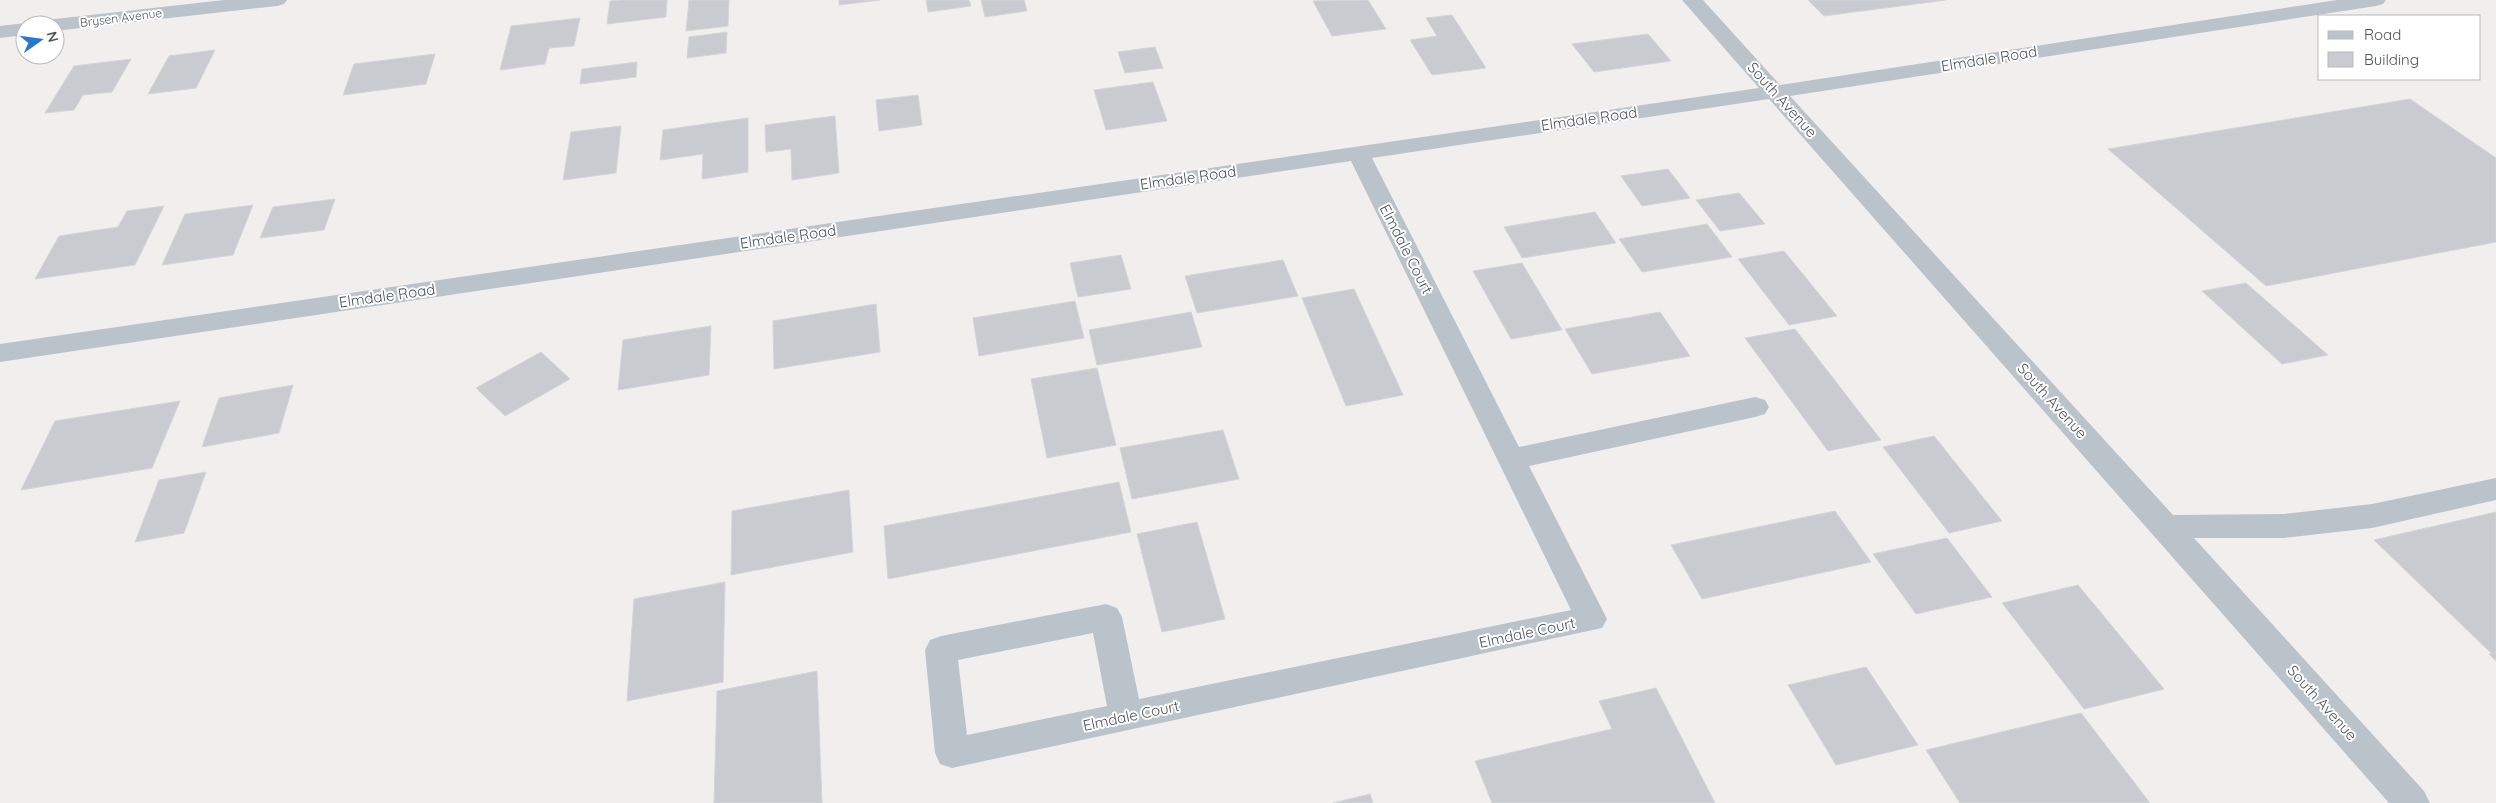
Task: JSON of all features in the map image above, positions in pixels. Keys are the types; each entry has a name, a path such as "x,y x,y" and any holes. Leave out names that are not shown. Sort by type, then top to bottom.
{"street":[{"name":"Brysen Avenue","path":"65,24 277,0"},
{"name":"South Avenue","path":"1692,0 2412,803"},
{"name":"Elmdale Road","path":"0,353 1774,92 2376,0"},
{"path":"0,32 15,30"},
{"name":"Elmdale Court","path":"1126,717 1106,617 941,650 952,754 1592,619 1358,153"},
{"path":"1511,459 1755,407"},
{"path":"2165,527 2284,526 2372,516 2496,488"}],"building":[{"path":"667,0 666,17 607,24 610,1"},
{"path":"689,0 729,0 728,26 686,31"},
{"path":"839,0 880,0 839,5"},
{"path":"926,0 969,0 971,6 928,12"},
{"path":"981,0 1024,0 1027,11 985,17"},
{"path":"1368,0 1386,29 1332,36 1313,1"},
{"path":"1808,0 1946,0 1824,16"},
{"path":"1452,15 1486,68 1432,75 1410,40 1437,36 1426,18"},
{"path":"580,18 574,46 549,48 545,64 500,70 511,26"},
{"path":"727,32 726,53 687,58 689,37"},
{"path":"1648,34 1671,61 1594,72 1572,44"},
{"path":"1155,47 1163,68 1125,73 1118,52"},
{"path":"215,50 196,88 148,94 169,56"},
{"path":"435,54 426,84 343,95 354,64"},
{"path":"131,59 112,92 83,95 74,110 45,113 74,66"},
{"path":"637,62 636,77 580,84 582,69"},
{"path":"1153,82 1167,121 1106,130 1094,90"},
{"path":"918,95 922,125 879,131 876,100"},
{"path":"2410,99 2496,158 2496,242 2266,286 2108,149"},
{"path":"835,116 839,173 792,180 791,149 766,152 765,125"},
{"path":"748,118 748,172 702,179 703,154 660,160 663,130"},
{"path":"621,126 616,173 563,180 571,132"},
{"path":"1668,169 1690,198 1642,206 1621,176"},
{"path":"1739,193 1765,224 1720,231 1696,200"},
{"path":"335,199 324,230 260,238 273,207"},
{"path":"253,205 233,255 162,265 185,214"},
{"path":"164,206 135,265 35,279 59,236 118,227 127,211"},
{"path":"1595,212 1616,243 1522,258 1504,227"},
{"path":"1707,224 1732,257 1642,272 1619,239"},
{"path":"1784,251 1837,316 1789,325 1738,259"},
{"path":"1121,255 1131,289 1078,297 1070,263"},
{"path":"1283,260 1298,296 1197,313 1185,276"},
{"path":"1522,263 1562,330 1511,339 1473,271"},
{"path":"2246,283 2328,355 2282,364 2202,291"},
{"path":"1354,289 1403,395 1346,406 1302,298"},
{"path":"1075,301 1084,338 979,356 973,318"},
{"path":"876,304 880,352 774,369 773,321"},
{"path":"1191,312 1202,347 1097,365 1089,330"},
{"path":"1660,312 1690,356 1592,374 1565,329"},
{"path":"711,326 709,375 618,390 623,340"},
{"path":"1795,329 1881,440 1828,451 1745,338"},
{"path":"541,352 570,379 505,416 476,388"},
{"path":"1097,368 1116,445 1047,458 1031,379"},
{"path":"293,385 279,433 202,447 219,398"},
{"path":"180,401 152,468 21,490 55,421"},
{"path":"1223,430 1239,479 1132,499 1120,448"},
{"path":"1934,436 2002,521 1949,533 1883,447"},
{"path":"206,472 184,533 135,542 159,480"},
{"path":"1119,482 1131,532 888,579 884,526"},
{"path":"849,490 853,552 731,575 732,511"},
{"path":"1835,511 1871,562 1702,599 1671,545"},
{"path":"2496,512 2496,661 2489,654 2492,654 2374,540"},
{"path":"1197,522 1225,619 1162,632 1137,534"},
{"path":"1947,538 1992,597 1916,614 1873,554"},
{"path":"725,582 723,682 627,701 634,599"},
{"path":"2078,585 2164,689 2084,709 2002,603"},
{"path":"1866,667 1918,745 1836,765 1788,685"},
{"path":"817,671 822,803 714,803 717,691"},
{"path":"1656,688 1715,803 1492,803 1475,761 1612,729 1599,701"},
{"path":"2081,713 2150,803 1960,803 1926,750"},
{"path":"1370,794 1373,803 1333,803"}]}
